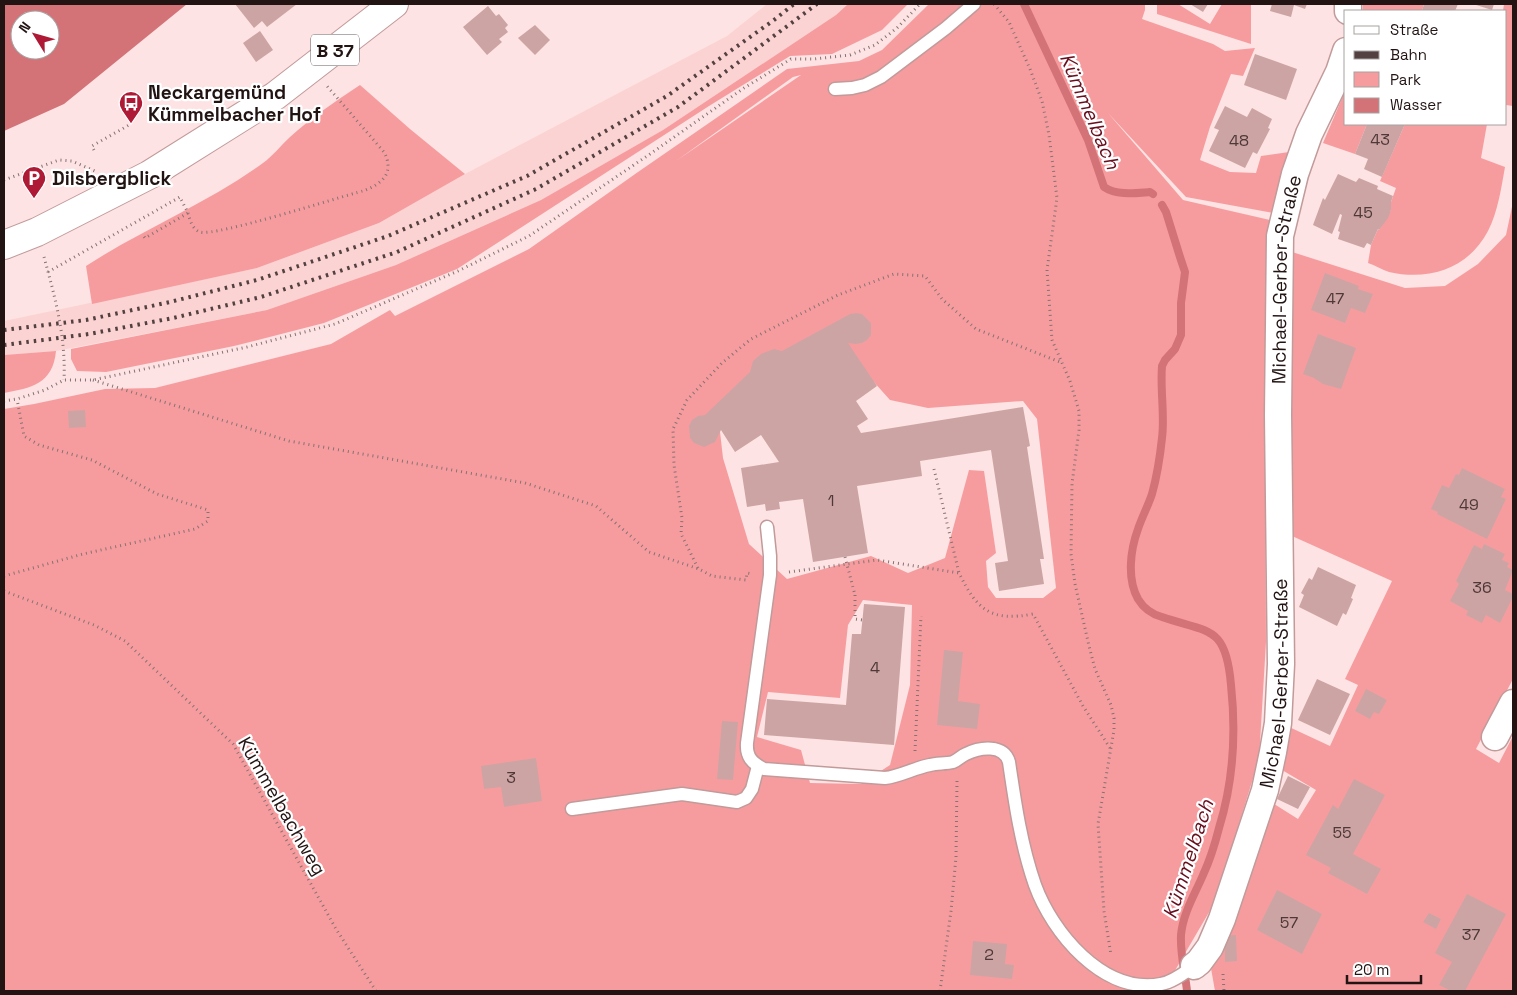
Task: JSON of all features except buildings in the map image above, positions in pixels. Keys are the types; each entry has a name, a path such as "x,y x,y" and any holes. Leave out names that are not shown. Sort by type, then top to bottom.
{"main road":[{"name":"B 37","path":"4,245 37,232 127,187 275,96 394,4"}],"street":[{"name":"Michael-Gerber-Straße","path":"1185,972 1199,962 1210,947 1222,919 1265,790 1274,752 1278,723 1281,664 1278,415 1280,236 1294,174 1309,134 1339,72 1344,57"},
{"path":"1495,737 1513,703"}],"lane":[{"path":"835,89 865,85 876,79 946,28 974,4"},
{"path":"767,527 770,575 747,743 750,760 764,769 886,778 900,776 914,769 957,760"},
{"name":"Michael-Gerber-Straße","path":"957,760 964,754 973,751 998,749 1005,753 1009,762 1018,811 1021,841 1036,887 1052,920 1076,951 1096,968 1115,978 1144,985 1161,984 1185,972"},
{"path":"572,809 682,794 737,802 746,798 752,789 758,766"}],"path":[{"path":"4,401 18,399 45,390 64,380 93,380 247,348 335,324 458,271 529,236 744,88 791,58 814,59 850,55 875,45 897,28 920,4"},
{"path":"994,4 1009,22 1042,101 1049,135 1057,198 1047,270 1052,340 1070,382 1079,411 1072,484 1071,554 1075,584 1091,654 1095,669 1111,705 1114,718 1114,730 1098,824 1098,838 1104,910 1115,978"},
{"path":"48,272 180,197 195,229 200,232 210,233 363,191 378,184 384,179 388,169 384,152 312,68"},
{"path":"94,150 92,146 129,124"},
{"path":"4,180 59,160 65,160 83,164 127,187"},
{"path":"142,234 145,238 188,213"},
{"path":"37,232 58,312 64,349 64,380"},
{"path":"699,569 681,534 682,518 674,464 673,429 688,400 722,363 751,339 838,294 894,274 925,276 942,299 976,329 1060,362"},
{"path":"93,380 290,441 525,483 596,506 649,552 699,569 712,576 746,580 746,573"},
{"path":"4,576 83,554 195,529 208,521 208,510 157,494 92,460 39,445 24,436 18,399"},
{"path":"934,469 959,573 968,592 980,606 998,616 1017,618 1033,614 1083,706 1110,748"},
{"path":"845,557 855,595 855,619 862,620"},
{"path":"770,575 877,560 959,573"},
{"name":"Kümmelbachweg","path":"4,591 94,625 125,641 233,744 336,929 376,991"},
{"path":"914,769 921,616"},
{"path":"940,991 951,911 956,856 957,760"},
{"path":"1224,980 1224,991"}],"shaded area":[{"path":"767,4 848,4 836,15 663,130 541,200 396,265 267,310 56,351 4,355 4,321 257,268 379,223 465,174 727,36"}],"green space":[{"path":"848,4 908,4 882,30 832,54 790,56 709,106 457,269 324,323 234,346 106,372 77,371 71,359 71,349 267,310 396,265 541,200 663,130 836,15"},
{"path":"929,4 1145,4 1142,19 1213,44 1225,51 1255,48 1243,76 1231,74 1210,127 1200,160 1230,172 1256,173 1261,156 1289,152 1273,213 1186,197 1108,113 1183,200 1270,220 1265,415 1266,642 1259,759 1215,902 1163,991 4,991 4,409 105,389 155,388 331,344 390,310 395,316 529,249 787,69 859,61 882,50","holes":["801,75 676,161 793,77","838,342 890,400 928,408 1023,401 1037,419 1056,588 1043,598 996,598 988,587 986,561 996,553 984,471 969,470 945,558 908,573 871,556 787,579 749,544 723,458 719,423","863,600 912,605 910,685 890,765 861,784 810,783 801,750 757,737 768,692 840,698 848,625"]},
{"path":"1157,4 1178,4 1210,24 1222,4 1251,4 1251,44 1157,14"},
{"path":"1363,4 1424,4 1422,10 1363,10"},
{"path":"1504,4 1513,4 1513,106 1507,105 1507,10 1503,10"},
{"path":"360,85 465,174 379,223 257,268 92,304 86,266 242,177 267,160 307,123"},
{"path":"1344,94 1344,125 1367,125 1355,154 1323,143"},
{"path":"1405,125 1487,125 1481,158 1505,167 1494,216 1480,244 1470,255 1458,263 1433,273 1419,275 1389,272 1368,263 1371,245 1378,229 1391,210 1391,202 1396,188 1380,181"},
{"path":"1513,202 1513,679 1476,749 1499,763 1513,736 1513,991 1215,991 1209,957 1271,802 1298,819 1316,790 1282,770 1287,726 1330,746 1358,685 1345,679 1392,581 1292,536 1289,251 1405,288 1445,286 1478,264 1506,235"},
{"path":"56,351 50,371 39,382 23,389 4,393 4,355"}],"water":[{"path":"4,4 187,4 64,104 4,131"}],"waterway":[{"name":"Kümmelbach","path":"1024,4 1088,140 1104,187 1121,193 1150,192 1153,194"},
{"name":"Kümmelbach","path":"1162,205 1166,212 1185,272 1181,303 1181,335 1175,349 1162,366 1163,429 1160,452 1152,494 1133,546 1132,583 1138,599 1148,611 1203,630 1212,634 1219,641 1225,651 1229,666 1233,721 1232,757 1224,811 1210,858 1182,927 1181,949 1187,991"}],"railway":[{"path":"4,330 86,320 170,302 257,280 388,236 527,176 667,96 794,4"},
{"path":"4,345 89,334 173,318 261,297 397,252 536,189 678,107 817,4"}],"place":[{"name":"Neckargemünd Kümmelbacher Hof","path":"131,124"},
{"name":"Dilsbergblick","path":"34,199"}]}
